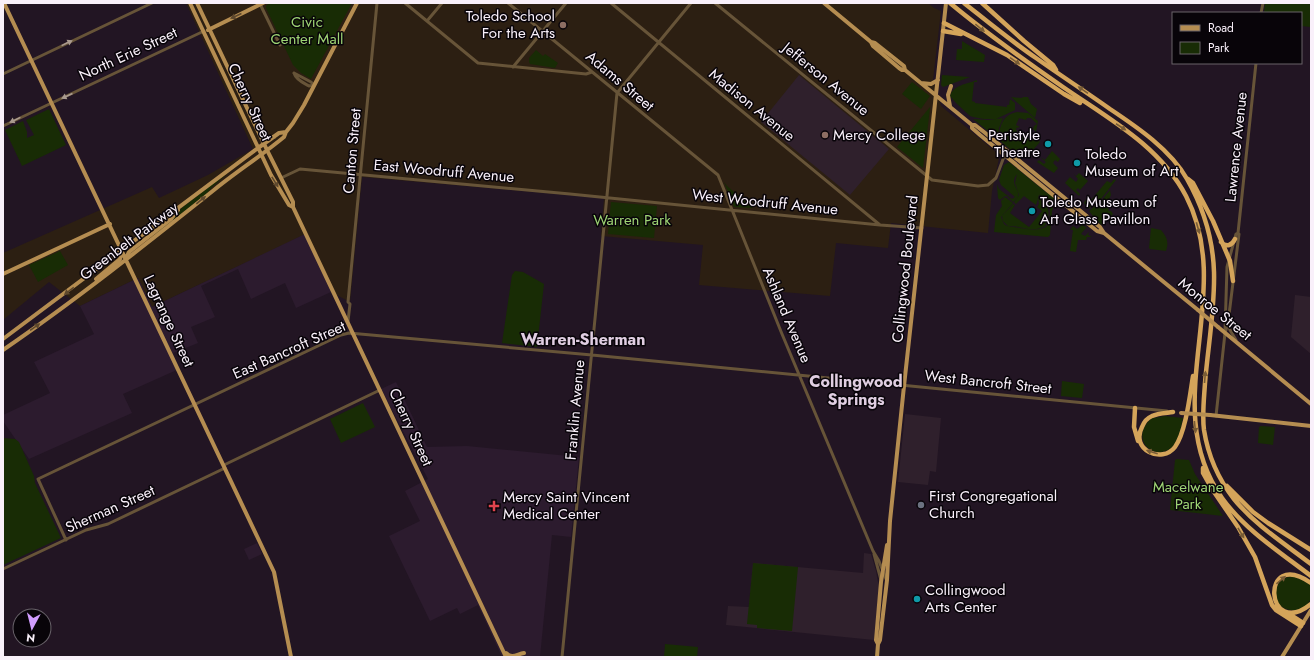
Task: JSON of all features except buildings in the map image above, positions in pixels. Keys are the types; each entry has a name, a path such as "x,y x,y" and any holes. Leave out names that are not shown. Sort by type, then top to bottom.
{"highway":[{"path":"964,3 1020,47 1137,127 1163,150 1193,183 1213,221 1229,259 1233,281"},
{"path":"982,3 1053,65 1058,73"},
{"path":"947,4 1017,55 1132,134 1161,162 1186,196 1194,215 1203,248 1205,272 1194,396 1196,435 1203,462 1215,489 1236,515 1270,545 1311,576"},
{"path":"944,23 1007,55 1064,94 1104,116"},
{"path":"943,31 966,34"},
{"path":"1187,178 1203,214 1207,227 1214,271 1213,297 1204,386 1203,421 1208,448 1224,483 1234,499 1267,531 1311,564"},
{"path":"1220,240 1224,244 1228,245 1232,244 1235,239"},
{"path":"1134,408 1134,427 1140,444 1150,452 1157,454 1172,450 1180,435 1188,405 1199,338"},
{"path":"1140,444 1140,430 1146,420 1153,415 1173,412"},
{"path":"1203,462 1203,473 1207,481 1238,527 1255,557 1272,605 1276,610 1302,624"},
{"path":"1224,483 1253,512 1311,550"},
{"path":"1302,624 1276,604 1274,599 1274,589 1278,581 1284,576 1294,575 1302,577 1311,583"},
{"path":"1284,610 1294,612 1311,604"}],"main road":[{"name":"Lagrange Street","path":"4,3 274,572 291,657"},
{"name":"Cherry Street","path":"190,3 271,174 289,205 293,207"},
{"name":"Cherry Street","path":"197,3 293,202 293,207 506,657"},
{"name":"Greenbelt Parkway","path":"3,350 126,259 284,137 296,119 357,3"},
{"name":"Monroe Street","path":"824,3 902,70 905,70 936,94 972,125 972,128 1005,152 1097,231 1104,234 1311,404"},
{"name":"North Erie Street","path":"204,31 261,4"},
{"name":"Collingwood Boulevard","path":"881,616 887,580 889,537 904,386 947,4"},
{"path":"921,83 931,84 938,80"},
{"path":"950,107 948,95 951,86"},
{"name":"Greenbelt Parkway","path":"3,340 258,148 280,133 286,132"},
{"path":"259,133 266,137 274,137"},
{"path":"126,259 129,252 171,219 182,205"},
{"path":"3,274 110,224"},
{"path":"70,301 120,259 122,251"},
{"name":"West Bancroft Street","path":"1173,412 1311,426"},
{"name":"Collingwood Boulevard","path":"877,657 878,644 880,640 881,582 889,537"},
{"path":"1282,657 1311,610"},
{"path":"501,646 510,656 515,656 524,652"}],"street":[{"path":"3,74 152,3"},
{"name":"Canton Street","path":"348,322 350,304 348,302 377,3"},
{"path":"405,3 478,63 586,74 592,72"},
{"path":"427,21 442,3"},
{"name":"Adams Street","path":"508,3 718,175"},
{"path":"513,67 566,3"},
{"name":"Madison Avenue","path":"611,3 880,224"},
{"path":"617,93 691,3"},
{"name":"Jefferson Avenue","path":"715,3 927,176 936,181 982,186 991,183 997,175 1005,152"},
{"path":"261,4 280,46"},
{"name":"North Erie Street","path":"3,126 204,31"},
{"name":"Lawrence Avenue","path":"1216,416 1225,333 1228,323 1239,234 1256,64"},
{"path":"294,73 312,82 314,85 308,86 296,78 294,73"},
{"name":"Franklin Avenue","path":"562,657 617,93"},
{"name":"East Woodruff Avenue","path":"281,178 300,170 607,198"},
{"name":"Ashland Avenue","path":"718,175 873,551 887,580"},
{"name":"West Woodruff Avenue","path":"607,198 922,228"},
{"name":"Lawrence Avenue","path":"1225,333 1224,324 1227,270 1236,234 1238,233"},
{"path":"340,306 348,302"},
{"path":"1228,323 1238,344"},
{"name":"East Bancroft Street","path":"66,540 38,479 341,335 353,332 592,355"},
{"name":"West Bancroft Street","path":"592,355 1173,412"},
{"name":"Sherman Street","path":"3,569 86,530 108,524 380,390"},
{"name":"Ashland Avenue","path":"873,551 881,582"}],"shaded area":[{"path":"186,3 928,3 941,11 933,80 941,106 997,153 999,158 992,191 988,233 891,223 888,248 836,243 830,296 699,285 703,245 601,236 604,198 362,177 350,302 331,292 304,235 152,307 138,278 80,306 49,282 3,320 3,253 152,187 159,198 208,175 253,149"},
{"name":"Mercy College","path":"799,75 889,149 850,195 761,122"},
{"path":"305,234 331,292 296,308 285,283 251,299 238,269 201,286 215,317 191,327 198,343 173,353 179,369 123,394 132,413 29,459 3,421 3,415 50,393 34,362 94,334 80,306 138,278 152,307"},
{"path":"1295,295 1311,297 1311,354 1291,337"},
{"name":"Mercy Saint Vincent Medical Center","path":"396,382 427,447 467,446 579,457 571,537 552,535 540,657 502,657 478,605 460,614 457,608 430,621 389,536 420,521 405,491 428,479 381,389"},
{"path":"905,414 941,418 936,472 930,471 928,485 898,482"},
{"path":"257,543 262,554 249,560 244,549"},
{"path":"864,553 871,554 879,588 874,640 726,625 728,606 749,607 753,563 863,573"}],"green space":[{"name":"Civic Center Mall","path":"269,3 352,3 311,79 301,73 293,65 266,8"},
{"path":"1265,3 1311,3 1311,27 1302,26 1302,12 1264,12"},
{"path":"962,41 985,55 984,62 956,60 957,49 962,49"},
{"path":"536,50 543,56 545,54 558,63 555,68 530,64 529,58"},
{"path":"942,75 970,77 943,87 941,85"},
{"path":"977,80 977,82 974,82 972,101 975,103 1007,107 1010,99 1015,103 1015,110 996,119 984,119 970,116 950,96 957,87"},
{"path":"912,82 930,96 921,109 902,94"},
{"path":"1011,97 1028,97 1031,104 1037,109 1035,118"},
{"path":"930,108 923,168 897,147"},
{"path":"49,109 66,145 22,166 5,130 23,121 27,132 27,138 34,135 26,120"},
{"path":"1017,112 1028,113 1038,121 1036,132 1033,129 1037,124 1031,118 1027,118 1026,120 1019,118 1016,125 1020,127 1016,128 1018,135 1023,133 1022,135 1025,137 1035,140 1036,136 1040,139 1040,142 1033,150 1028,151 1027,156 1013,149 1011,150 999,140 1002,122 1008,116"},
{"path":"1003,118 999,128 998,139 973,119 988,120"},
{"path":"1052,151 1060,159 1058,162 1055,160 1053,163 1058,168 1054,173 1037,162 1039,160 1044,164 1046,162 1040,157 1045,160"},
{"path":"1009,162 1047,193 1039,195 1036,205 1024,196 1016,204 1014,202 1019,195 1015,183 1017,174 1014,184 1018,196 1013,202 1007,196 1000,200 998,198 997,184 999,189 1012,199 1015,197 1001,185 999,180 1004,165"},
{"path":"229,172 207,193 150,239 183,207"},
{"path":"1073,173 1076,176 1079,173 1088,181 1080,190 1078,188 1076,190 1080,194 1079,196 1065,183 1070,177 1076,182 1078,179"},
{"path":"1114,179 1116,180 1101,199 1088,209 1084,203 1086,199 1092,203 1087,199 1088,197 1091,200 1107,181 1111,183"},
{"path":"724,182 727,186 753,208 734,207"},
{"path":"1110,190 1111,195 1107,203 1110,206 1108,207 1109,211 1113,214 1102,225 1092,217 1093,216 1089,211 1102,200"},
{"path":"1048,193 1054,198 1055,202 1052,211 1050,235 1048,237 994,232 996,215 1002,206 1001,201 1005,197 1013,203 1001,217 1004,224 1007,226 1031,230 1046,227 1049,222 1050,208 1047,202 1039,197 1041,194"},
{"path":"1038,198 1045,204 1049,214 1045,226 1031,229 1008,226 1003,221 1002,216 1013,204 1015,205 1010,213 1029,227 1042,211 1037,207 1039,204"},
{"name":"Warren Park","path":"611,202 657,206 654,238 608,234"},
{"path":"1081,224 1087,228 1081,234 1085,236 1089,232 1088,235 1092,237 1087,237 1086,240 1078,240 1076,252 1070,251 1073,230 1070,230 1073,226 1077,229 1081,226"},
{"path":"1151,228 1161,230 1165,235 1167,240 1166,251 1149,248"},
{"path":"60,251 68,265 38,282 29,265"},
{"path":"515,271 523,272 544,284 537,347 502,343 512,275"},
{"path":"1062,381 1084,384 1082,398 1061,396"},
{"path":"363,403 375,427 341,443 330,419"},
{"path":"1165,416 1183,418 1179,433 1176,442 1170,449 1162,452 1154,451 1148,448 1142,435 1145,426 1153,417"},
{"path":"1259,427 1275,427 1273,445 1258,443"},
{"path":"3,438 15,439 19,442 34,476 35,483 61,538 3,565"},
{"name":"Macelwane Park","path":"1175,460 1189,460 1195,474 1223,516 1170,510"},
{"path":"753,563 798,567 792,631 757,628 757,625 747,624"},
{"path":"1294,576 1311,585 1311,598 1302,608 1289,610 1278,603 1276,590 1278,584 1282,580"},
{"path":"665,644 698,647 697,657 664,657"}],"place":[{"name":"Toledo School For the Arts","path":"563,25"},
{"name":"Mercy College","path":"825,135"},
{"name":"Peristyle Theatre","path":"1048,144"},
{"name":"Toledo Museum of Art","path":"1077,163"},
{"name":"Toledo Museum of Art Glass Pavillon","path":"1032,211"},
{"name":"First Congregational Church","path":"921,505"},
{"name":"Mercy Saint Vincent Medical Center","path":"494,506"},
{"name":"Collingwood Arts Center","path":"917,599"}],"district":[{"name":"Warren-Sherman","path":"583,339"},
{"name":"Collingwood Springs","path":"856,390"}]}
